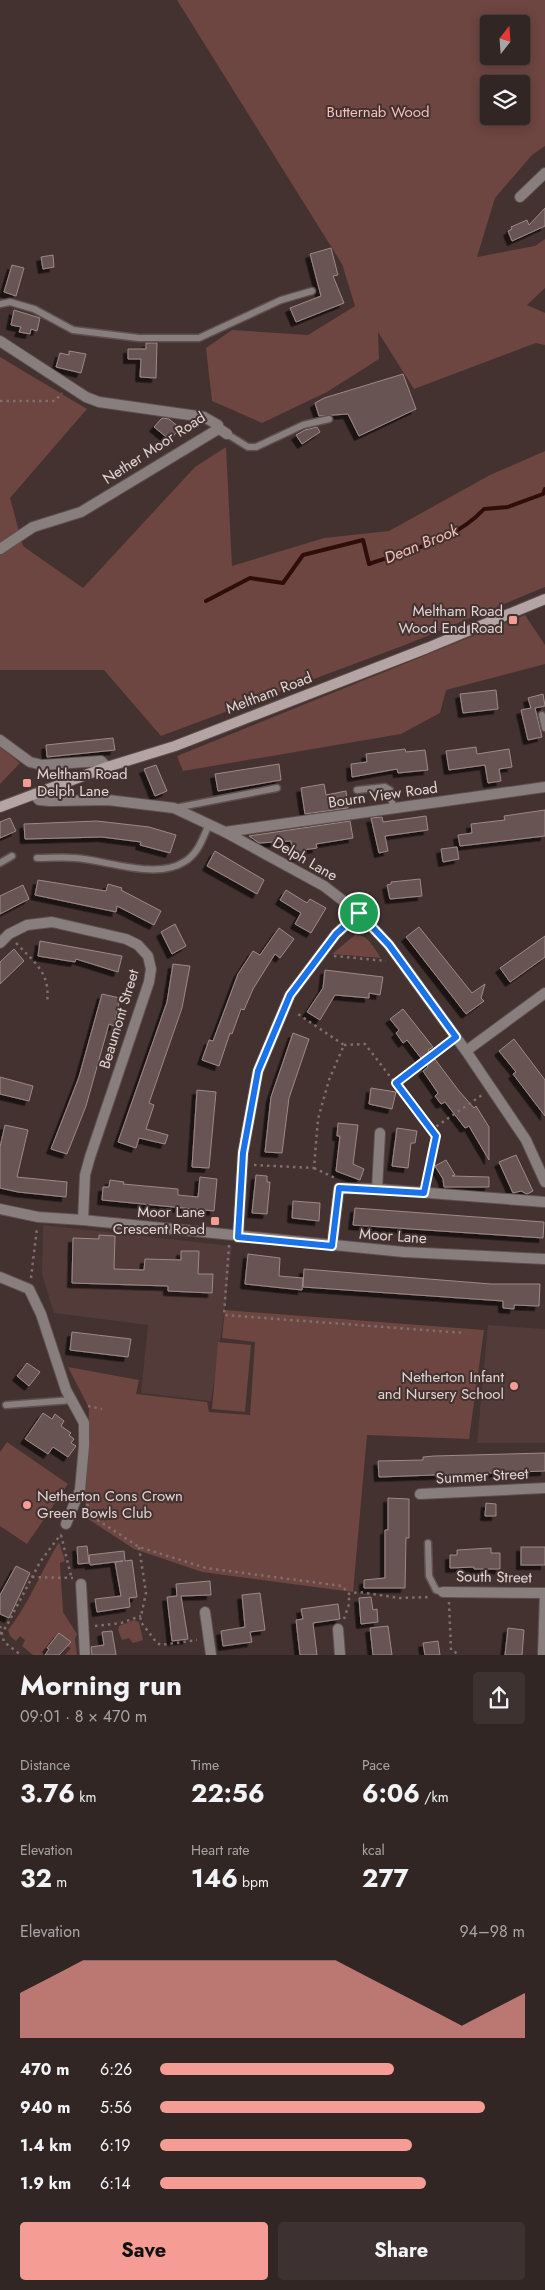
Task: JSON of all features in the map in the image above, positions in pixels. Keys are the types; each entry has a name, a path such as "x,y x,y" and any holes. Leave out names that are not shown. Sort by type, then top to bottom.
{"main road":[{"name":"Meltham Road","path":"0,806 194,738 427,648 545,599"}],"street":[{"path":"520,197 545,173"},
{"name":"Nether Moor Road","path":"0,341 86,397 99,402 204,417 217,422 218,428 82,512 33,526 0,549"},
{"path":"218,428 228,434"},
{"path":"0,740 30,762 42,765 101,761 107,767"},
{"name":"Bourn View Road","path":"225,832 545,787"},
{"name":"Delph Lane","path":"34,794 39,800 50,802 108,800 174,808 225,832 324,886 359,913 389,945 466,1051 526,1140 545,1182"},
{"path":"234,1236 242,1165 258,1071 290,995 336,934 359,913"},
{"name":"Beaumont Street","path":"4,939 27,925 52,922 126,939 138,945 148,956 151,969 149,982 85,1175 83,1220"},
{"path":"466,1051 545,993"},
{"path":"377,1189 380,1133"},
{"path":"332,1246 339,1188 377,1189 545,1202"},
{"name":"Moor Lane","path":"0,1209 38,1217 332,1246 404,1252 545,1259"},
{"path":"0,1277 29,1289 41,1314 66,1390 84,1424 80,1490 66,1524"},
{"name":"Summer Street","path":"420,1494 545,1488"},
{"path":"81,1584 85,1655"},
{"name":"South Street","path":"444,1591 545,1593 543,1655"},
{"path":"205,1612 211,1655"},
{"path":"338,1629 340,1655"}],"lane":[{"path":"0,304 10,302 34,310 73,330 139,338 199,338 281,300 312,291"},
{"path":"228,434 248,447 256,448 303,426 329,419"},
{"path":"542,715 545,728"},
{"path":"357,790 385,787 390,790 393,808"},
{"path":"174,808 277,788"},
{"path":"37,858 76,858 114,865 164,870 184,862 197,851 209,824"},
{"path":"0,863 12,856"},
{"path":"6,1405 72,1400"},
{"path":"428,1543 429,1576 436,1590 444,1591"}],"path":[{"path":"0,401 55,401 67,386"},
{"path":"4,939 41,969 49,987 47,1002"},
{"path":"320,955 401,962"},
{"path":"286,1006 344,1045 365,1044 436,1136 424,1193"},
{"path":"396,1083 456,1037"},
{"path":"314,1168 318,1119 329,1080 344,1045"},
{"path":"431,1130 492,1089"},
{"path":"242,1165 314,1168 340,1180 339,1188"},
{"path":"29,1289 38,1217"},
{"path":"234,1236 224,1315 464,1333"},
{"path":"80,1490 93,1517 139,1547 206,1568 342,1586 349,1594 346,1616 338,1629"},
{"path":"1,1633 40,1562 61,1535 66,1524"},
{"path":"61,1535 71,1576 81,1584"},
{"path":"139,1547 146,1593 140,1621 157,1643 209,1639"},
{"path":"32,1577 71,1576"},
{"path":"349,1594 359,1592 400,1598 437,1596 444,1591 451,1650 460,1655"},
{"path":"84,1627 121,1623 141,1616"},
{"path":"0,1626 4,1642 21,1655"}],"shaded area":[{"path":"43,1225 232,1246 211,1401 141,1393 148,1325 54,1313 42,1274"},
{"name":"Netherton Infant and Nursery School","path":"488,1325 545,1329 545,1443 477,1443"}],"green space":[{"name":"Butternab Wood","path":"177,0 545,0 545,146 532,155 495,198 477,257 535,246 545,239 545,288 527,305 545,313 545,345 536,343 414,389 378,332 379,359 327,392 262,423 212,401 206,348 232,330 308,335 355,306 342,264"},
{"path":"0,357 87,409 10,498 23,546 83,588 195,467 226,447 232,566 324,538 389,531 490,475 545,451 545,587 405,645 161,736 104,670 0,670"},
{"path":"525,615 545,645 545,664 446,690 440,713 401,734 183,771 177,756"},
{"path":"0,747 20,763 0,784"},
{"path":"355,935 360,935 367,939 381,958 332,954"},
{"path":"225,1310 484,1330 469,1439 367,1435 353,1592 202,1572 134,1549 85,1517 89,1408 68,1367 139,1380 136,1394 207,1402 209,1412 250,1415 255,1342 222,1338"},
{"path":"218,1342 251,1345 245,1412 212,1409"},
{"name":"Netherton Cons Crown Green Bowls Club","path":"7,1442 68,1484 27,1544 0,1526 0,1452"},
{"path":"59,1542 65,1561 60,1563 63,1612 77,1634 75,1639 77,1655 65,1655 71,1648 67,1646 70,1642 59,1633 47,1647 49,1649 45,1655 33,1655 22,1646 25,1640 20,1636 16,1641 10,1636 8,1630 29,1598"},
{"path":"134,1620 139,1622 143,1640 133,1643 129,1638 122,1640 118,1630 119,1626"}],"building":[{"path":"545,208 545,226 512,241 508,231 512,229 511,227 527,220 529,225"},
{"path":"331,248 338,275 333,276 344,303 296,322 290,308 321,296 310,254"},
{"path":"53,255 54,267 43,269 41,257"},
{"path":"12,265 24,268 16,296 4,292"},
{"path":"14,310 40,318 37,331 31,329 30,334 19,332 21,327 11,325"},
{"path":"146,343 157,343 156,378 140,377 141,359 128,359 128,349 146,349"},
{"path":"69,351 86,354 81,373 56,367 60,353 69,355"},
{"path":"403,374 416,409 359,436 348,414 319,416 315,403 324,398"},
{"path":"162,418 169,419 180,428 170,440 154,427"},
{"path":"317,427 320,432 302,444 296,435"},
{"path":"496,690 498,709 463,713 460,694"},
{"path":"543,694 545,706 535,708 542,737 528,740 521,710 531,708 528,698"},
{"path":"113,738 115,750 47,757 46,745"},
{"path":"476,747 477,754 509,749 512,767 499,769 501,781 488,783 485,765 449,770 446,751"},
{"path":"405,749 406,752 425,750 428,770 398,773 397,769 352,777 351,764 367,762 366,754"},
{"path":"279,764 281,780 218,791 215,774"},
{"path":"156,765 167,791 155,796 144,769"},
{"path":"324,784 326,795 346,791 348,808 305,814 301,788"},
{"path":"545,810 545,836 460,846 458,835 472,833 471,824 505,820 504,816"},
{"path":"426,816 428,830 385,836 388,851 379,853 371,818 382,817 383,822"},
{"path":"10,818 16,831 0,838 0,822"},
{"path":"97,821 149,827 176,835 170,853 140,845 141,842 102,837 25,839 24,824"},
{"path":"350,821 353,838 316,844 317,848 303,850 304,855 293,858 291,841 259,843 249,836"},
{"path":"457,847 459,859 443,862 441,849"},
{"path":"215,851 264,880 257,894 207,866"},
{"path":"420,879 422,896 390,899 387,885 391,884 391,882"},
{"path":"38,880 106,891 108,884 122,888 121,890 161,911 154,925 117,906 116,912 35,895"},
{"path":"23,885 29,899 0,914 0,896"},
{"path":"286,890 307,903 310,899 326,908 311,933 295,924 301,913 280,900"},
{"path":"175,924 186,946 172,954 161,932"},
{"path":"419,927 472,993 485,984 481,998 484,1001 466,1014 406,937"},
{"path":"279,928 294,939 280,958 275,954 253,989 244,1010 241,1009 232,1034 230,1033 219,1066 202,1060 209,1040 213,1041 238,974 253,951 260,955"},
{"path":"545,936 545,957 510,982 500,968"},
{"path":"40,941 122,956 118,972 76,959 75,962 38,956"},
{"path":"14,949 24,961 0,984 0,962"},
{"path":"173,964 190,966 182,1008 149,1103 154,1105 146,1129 168,1135 165,1144 139,1138 136,1148 118,1142 167,1002"},
{"path":"325,970 383,977 380,995 369,993 369,998 335,995 320,1020 307,1012 323,988"},
{"path":"102,994 120,998 114,1026 109,1024 86,1106 67,1154 51,1149 79,1077"},
{"path":"403,1009 433,1047 428,1050 459,1091 474,1108 476,1106 489,1127 489,1160 469,1126 465,1128 445,1102 441,1104 435,1096 438,1093 423,1071 428,1067 407,1040 403,1043 396,1033 399,1030 390,1019"},
{"path":"293,1033 309,1039 289,1098 282,1153 265,1152 271,1097"},
{"path":"514,1039 545,1080 545,1116 513,1074 516,1072 499,1051"},
{"path":"0,1077 33,1086 29,1101 0,1094"},
{"path":"371,1088 396,1092 392,1109 369,1104"},
{"path":"197,1090 216,1092 209,1168 192,1167"},
{"path":"338,1123 358,1125 353,1164 364,1169 360,1180 336,1171 340,1136 337,1136"},
{"path":"5,1125 28,1130 17,1177 67,1182 66,1197 18,1192 0,1188 0,1147"},
{"path":"397,1128 417,1131 415,1143 411,1143 408,1168 392,1166"},
{"path":"516,1155 533,1191 527,1194 521,1191 513,1193 499,1162"},
{"path":"446,1160 455,1175 452,1176 489,1177 489,1187 444,1187 443,1179 435,1166"},
{"path":"256,1175 267,1176 267,1182 270,1182 267,1214 252,1213"},
{"path":"200,1177 217,1179 214,1211 102,1200 103,1187 109,1187 110,1180 124,1182 123,1184 178,1189 178,1195 198,1197"},
{"path":"293,1201 320,1203 319,1221 292,1218"},
{"path":"355,1208 544,1222 543,1238 353,1225"},
{"path":"99,1235 115,1236 114,1269 144,1270 145,1259 181,1260 181,1251 199,1251 198,1274 213,1274 212,1293 168,1291 168,1286 72,1283 73,1238 99,1239"},
{"path":"248,1254 280,1258 279,1276 303,1278 302,1290 245,1284"},
{"path":"304,1269 491,1284 540,1284 539,1306 514,1305 514,1309 503,1308 503,1301 303,1287"},
{"path":"72,1332 131,1339 128,1357 70,1350"},
{"path":"27,1363 40,1372 29,1386 17,1376"},
{"path":"43,1413 52,1419 55,1414 64,1421 61,1426 71,1433 69,1435 74,1439 71,1443 76,1446 68,1457 53,1447 48,1454 25,1439"},
{"path":"545,1453 545,1471 379,1477 378,1461 423,1460 423,1457 434,1456"},
{"path":"388,1498 409,1499 409,1538 406,1538 405,1588 364,1588 364,1580 385,1578 385,1530 388,1530"},
{"path":"486,1503 496,1504 496,1516 485,1516"},
{"path":"87,1546 89,1563 78,1564 77,1547"},
{"path":"521,1547 545,1547 545,1565 521,1565"},
{"path":"491,1548 491,1553 500,1553 500,1569 450,1568 450,1555 457,1555 457,1550"},
{"path":"124,1551 125,1561 132,1560 137,1597 129,1598 130,1607 97,1612 95,1599 121,1596 115,1562 123,1561 90,1565 89,1555"},
{"path":"16,1566 30,1573 9,1618 0,1614 0,1595"},
{"path":"210,1581 211,1595 181,1596 188,1639 172,1641 167,1597 177,1596 176,1584"},
{"path":"260,1593 265,1630 250,1632 252,1642 223,1646 221,1631 245,1627 242,1595"},
{"path":"371,1597 373,1610 377,1609 378,1622 361,1624 359,1598"},
{"path":"338,1604 340,1619 313,1623 317,1655 300,1655 296,1620 303,1619 301,1609"},
{"path":"388,1626 392,1655 373,1655 370,1628"},
{"path":"508,1628 524,1630 522,1655 505,1655"},
{"path":"112,1631 116,1655 92,1655 91,1647 104,1645 102,1632"},
{"path":"59,1633 71,1642 59,1655 45,1655 49,1649 47,1648"},
{"path":"438,1641 440,1655 425,1655 423,1643"}],"waterway":[{"name":"Dean Brook","path":"206,601 250,578 283,583 303,555 363,540 369,564 415,549 459,529 484,509 508,507 543,494 545,489"}],"place":[{"name":"Meltham Road Wood End Road","path":"513,620"},
{"name":"Meltham Road Delph Lane","path":"27,783"},
{"name":"Moor Lane Crescent Road","path":"215,1221"},
{"name":"Netherton Infant and Nursery School","path":"514,1386"},
{"name":"Netherton Cons Crown Green Bowls Club","path":"27,1505"}],"route":[{"path":"359,913 389,945 456,1037 396,1083 436,1136 424,1193 339,1188 332,1246 238,1237 243,1153 258,1071 290,995 336,934 359,913"}]}
